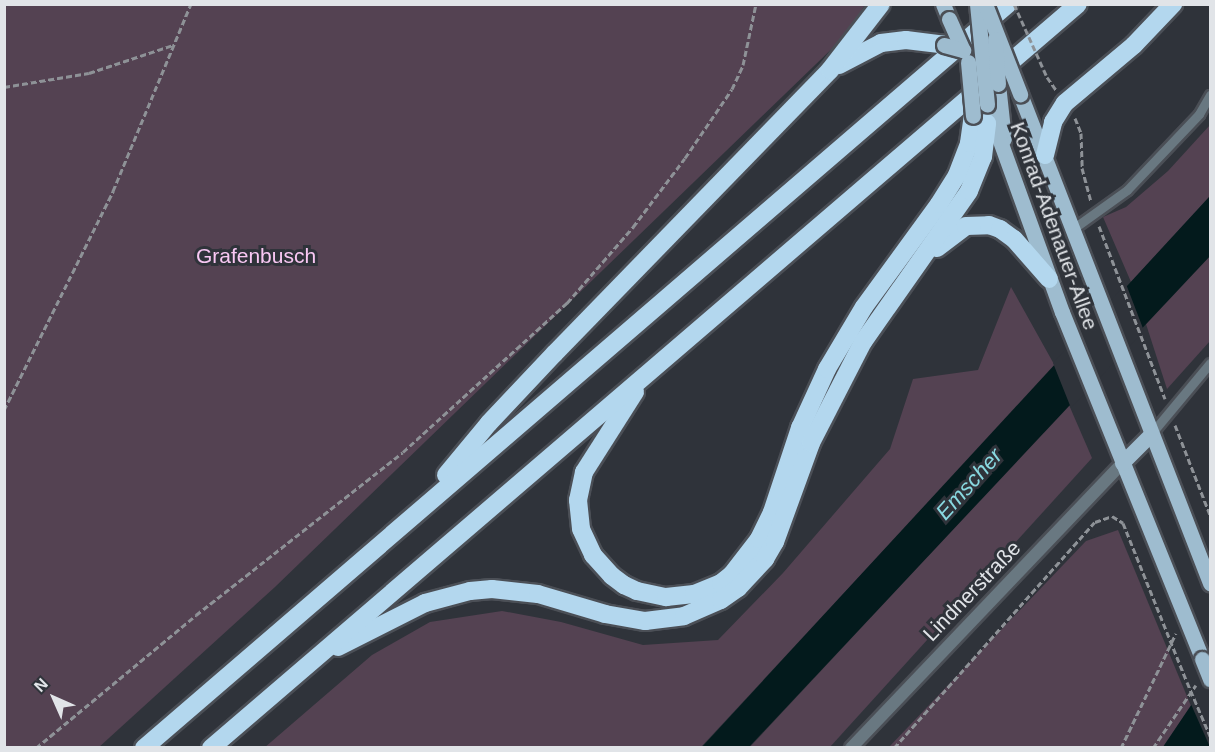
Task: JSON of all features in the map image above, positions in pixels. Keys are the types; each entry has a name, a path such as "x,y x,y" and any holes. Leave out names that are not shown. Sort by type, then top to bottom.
{"highway":[{"path":"414,513 489,423 548,360 830,70 880,4"},
{"path":"144,747 1008,4"},
{"path":"211,747 1078,4"},
{"path":"1046,155 1053,122 1065,103 1126,53 1173,4"},
{"path":"830,70 881,43 906,40 944,45"},
{"path":"648,373 590,459 580,486 578,514 586,542 593,555 612,576 644,593 680,597 701,592 721,583 742,564 755,545 772,512 800,428 827,369 864,307 949,188 969,143 996,109"},
{"path":"315,658 425,603 470,591 492,589 538,594 605,614 645,621 684,616 721,600 752,575 776,542 811,443 846,374 863,342 969,191 986,146 996,109"},
{"path":"914,270 957,231 977,224 1000,229 1024,250 1049,279"}],"main road":[{"name":"Konrad-Adenauer-Allee","path":"943,4 965,56 996,109 1029,121 1046,155 1210,583"},
{"path":"977,4 984,69 996,109"},
{"name":"Konrad-Adenauer-Allee","path":"986,4 993,21 996,109 1005,154 1049,279 1202,659 1204,681"},
{"path":"993,4 998,84 996,109"},
{"path":"944,45 984,69 998,84"},
{"path":"1122,463 1151,434"}],"street":[{"name":"Lindnerstraße","path":"851,747 1122,463"}],"lane":[{"path":"1074,228 1127,190 1199,114 1210,95"},
{"path":"1151,434 1210,363"}],"path":[{"path":"4,410 113,191 191,4"},
{"path":"36,747 196,615 403,452 567,303 633,227 685,158 732,89 745,57 756,4"},
{"path":"1014,4 1047,77 1065,103 1081,133 1082,168 1095,213 1162,390"},
{"path":"4,87 89,73 173,45"},
{"path":"1170,413 1210,515"},
{"path":"894,747 1095,522 1112,516 1123,523 1210,736"},
{"path":"1121,747 1171,643"},
{"path":"1153,747 1204,681"}],"green space":[{"name":"Grafenbusch","path":"4,5 865,5 844,37 275,587 98,748 5,747"},
{"path":"1210,125 1210,196 1131,282 1103,217 1126,207 1168,171"},
{"path":"1210,256 1210,341 1167,389 1146,324"},
{"path":"1011,287 1055,366 701,747 264,748 372,655 430,622 502,611 561,622 643,645 718,640 783,573 890,449 913,379 978,370"},
{"path":"1069,405 1092,458 830,747 749,748"},
{"path":"1118,530 1191,706 1163,747 889,747 1086,541"}],"water":[{"name":"Emscher","path":"1210,196 1210,256 749,747 701,748"},
{"path":"1210,677 1210,747 1163,747"}],"pier":[{"path":"1126,284 1144,331 1071,408 1053,363"},
{"path":"1210,674 1210,747 1190,702"}]}
